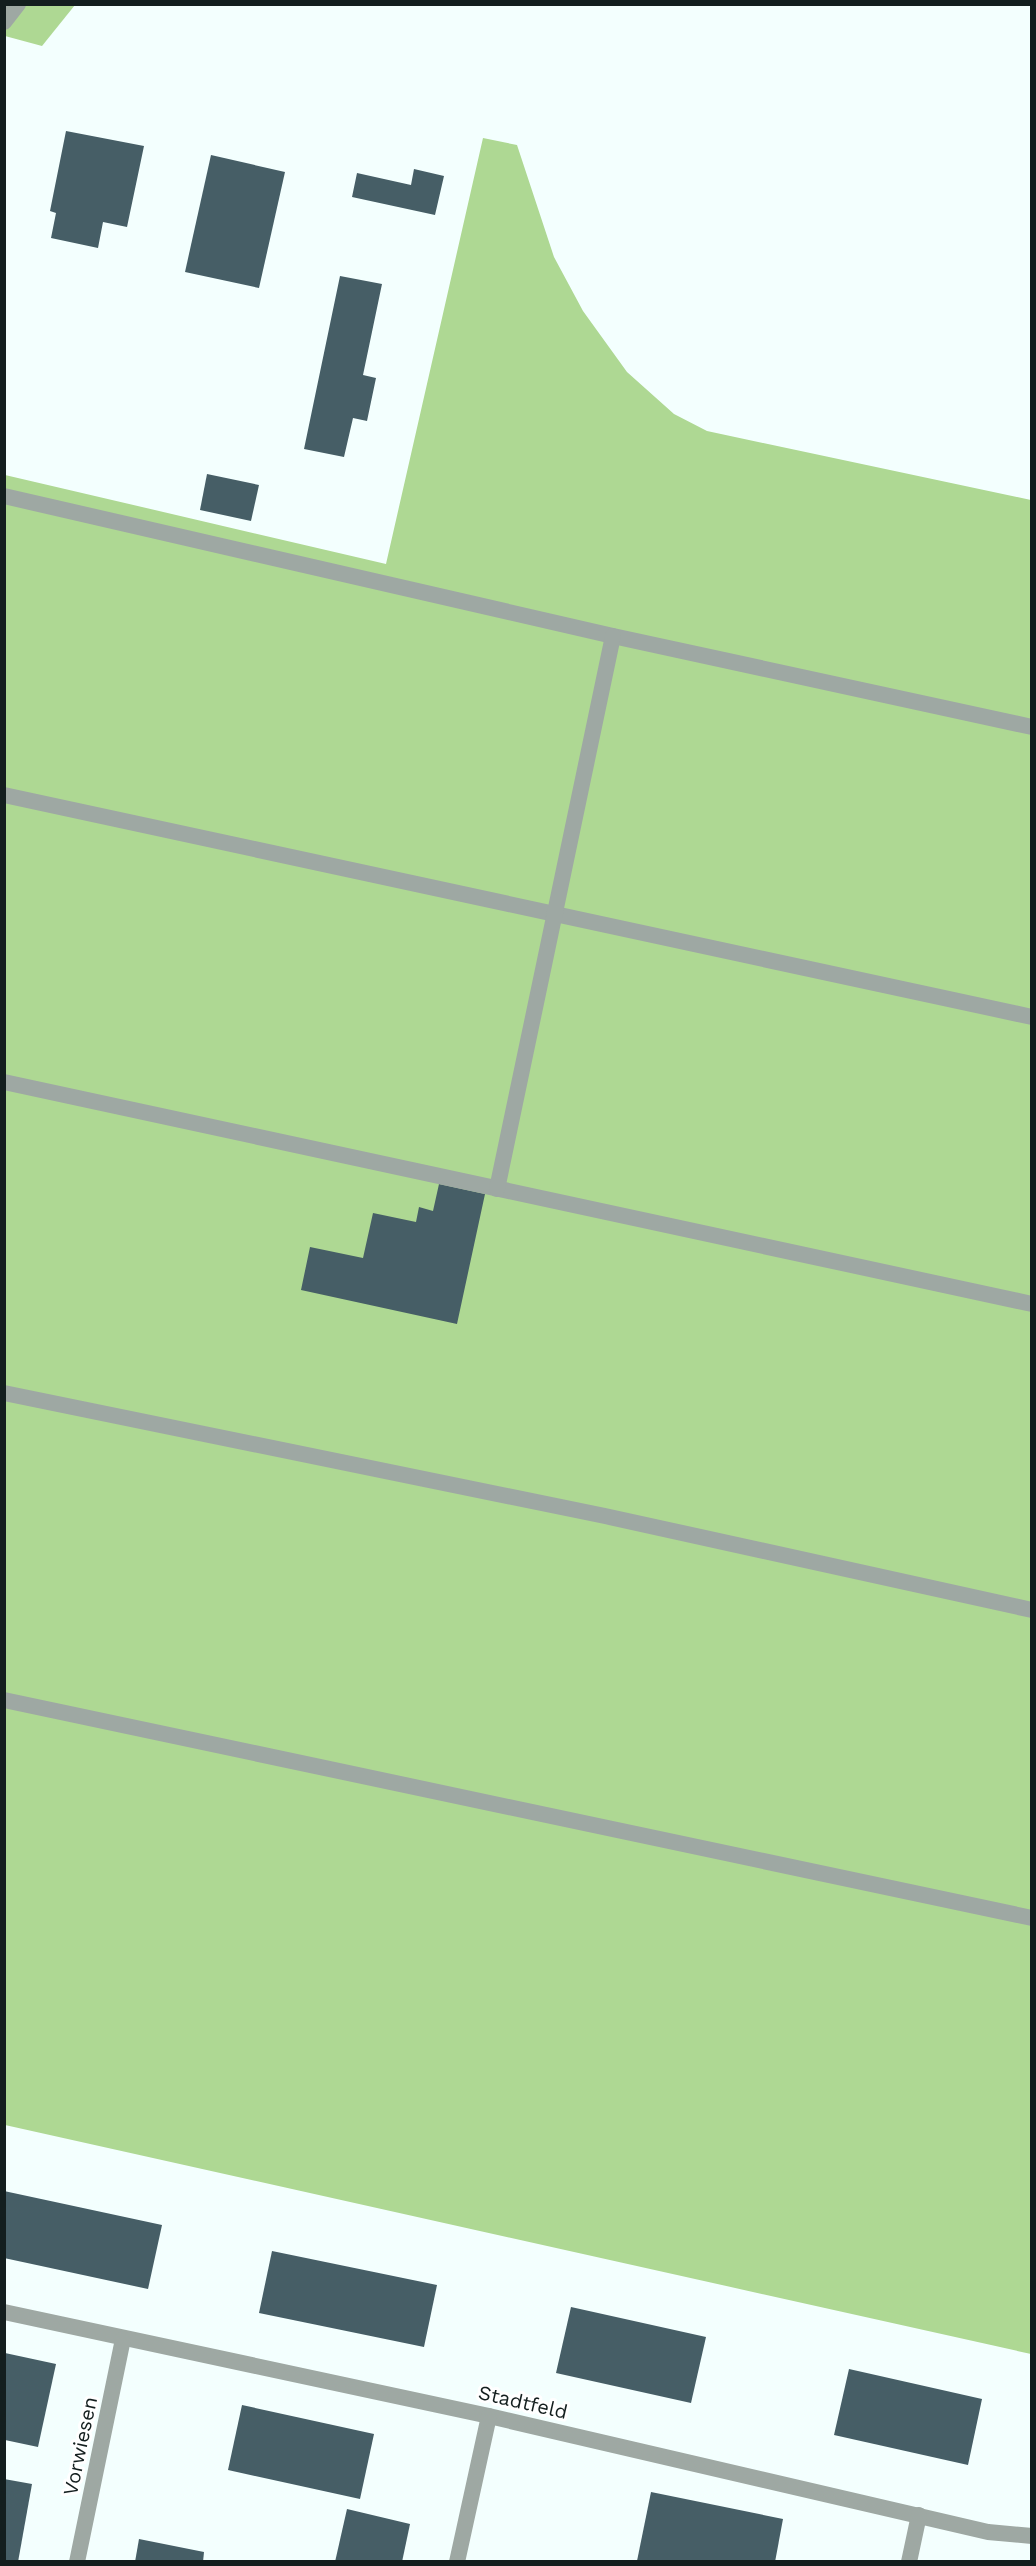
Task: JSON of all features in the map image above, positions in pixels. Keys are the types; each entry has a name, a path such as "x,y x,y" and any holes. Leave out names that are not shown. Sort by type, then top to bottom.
{"street":[{"path":"4,22 18,4"},
{"path":"4,496 613,636 1032,727"},
{"path":"497,1190 613,636"},
{"path":"4,795 1032,1017"},
{"path":"4,1082 1032,1304"},
{"path":"4,1393 605,1516 1032,1610"},
{"path":"4,1700 1032,1918"},
{"name":"Stadtfeld","path":"4,2312 489,2416 988,2532 1032,2536"},
{"name":"Vorwiesen","path":"77,2562 123,2339"},
{"path":"457,2562 489,2416"},
{"path":"909,2562 919,2515"}],"green space":[{"path":"5,5 75,5 42,46 5,36"},
{"path":"483,138 517,145 554,257 583,311 627,372 674,414 707,431 1031,500 1031,2354 5,2125 5,475 386,564"}],"building":[{"path":"66,131 144,146 127,227 103,222 98,248 51,238 56,213 50,211"},
{"path":"211,155 285,172 259,288 185,272"},
{"path":"414,169 444,176 435,215 352,197 357,173 411,185"},
{"path":"340,276 382,284 363,375 376,378 367,421 353,418 344,457 304,449"},
{"path":"207,474 259,485 251,521 200,510"},
{"path":"439,1184 485,1194 457,1324 301,1290 310,1247 363,1258 373,1213 416,1222 419,1207 433,1211"},
{"path":"4,2191 162,2225 148,2289 4,2258"},
{"path":"272,2251 437,2285 424,2347 259,2313"},
{"path":"571,2307 706,2337 691,2403 556,2373"},
{"path":"5,2353 56,2364 38,2447 5,2440"},
{"path":"849,2369 982,2399 968,2465 834,2435"},
{"path":"242,2405 374,2434 360,2499 228,2470"},
{"path":"4,2479 32,2484 18,2562 4,2562"},
{"path":"651,2492 783,2519 775,2562 637,2561"},
{"path":"347,2509 410,2524 402,2562 335,2562"},
{"path":"139,2539 204,2552 203,2562 135,2562"}]}
